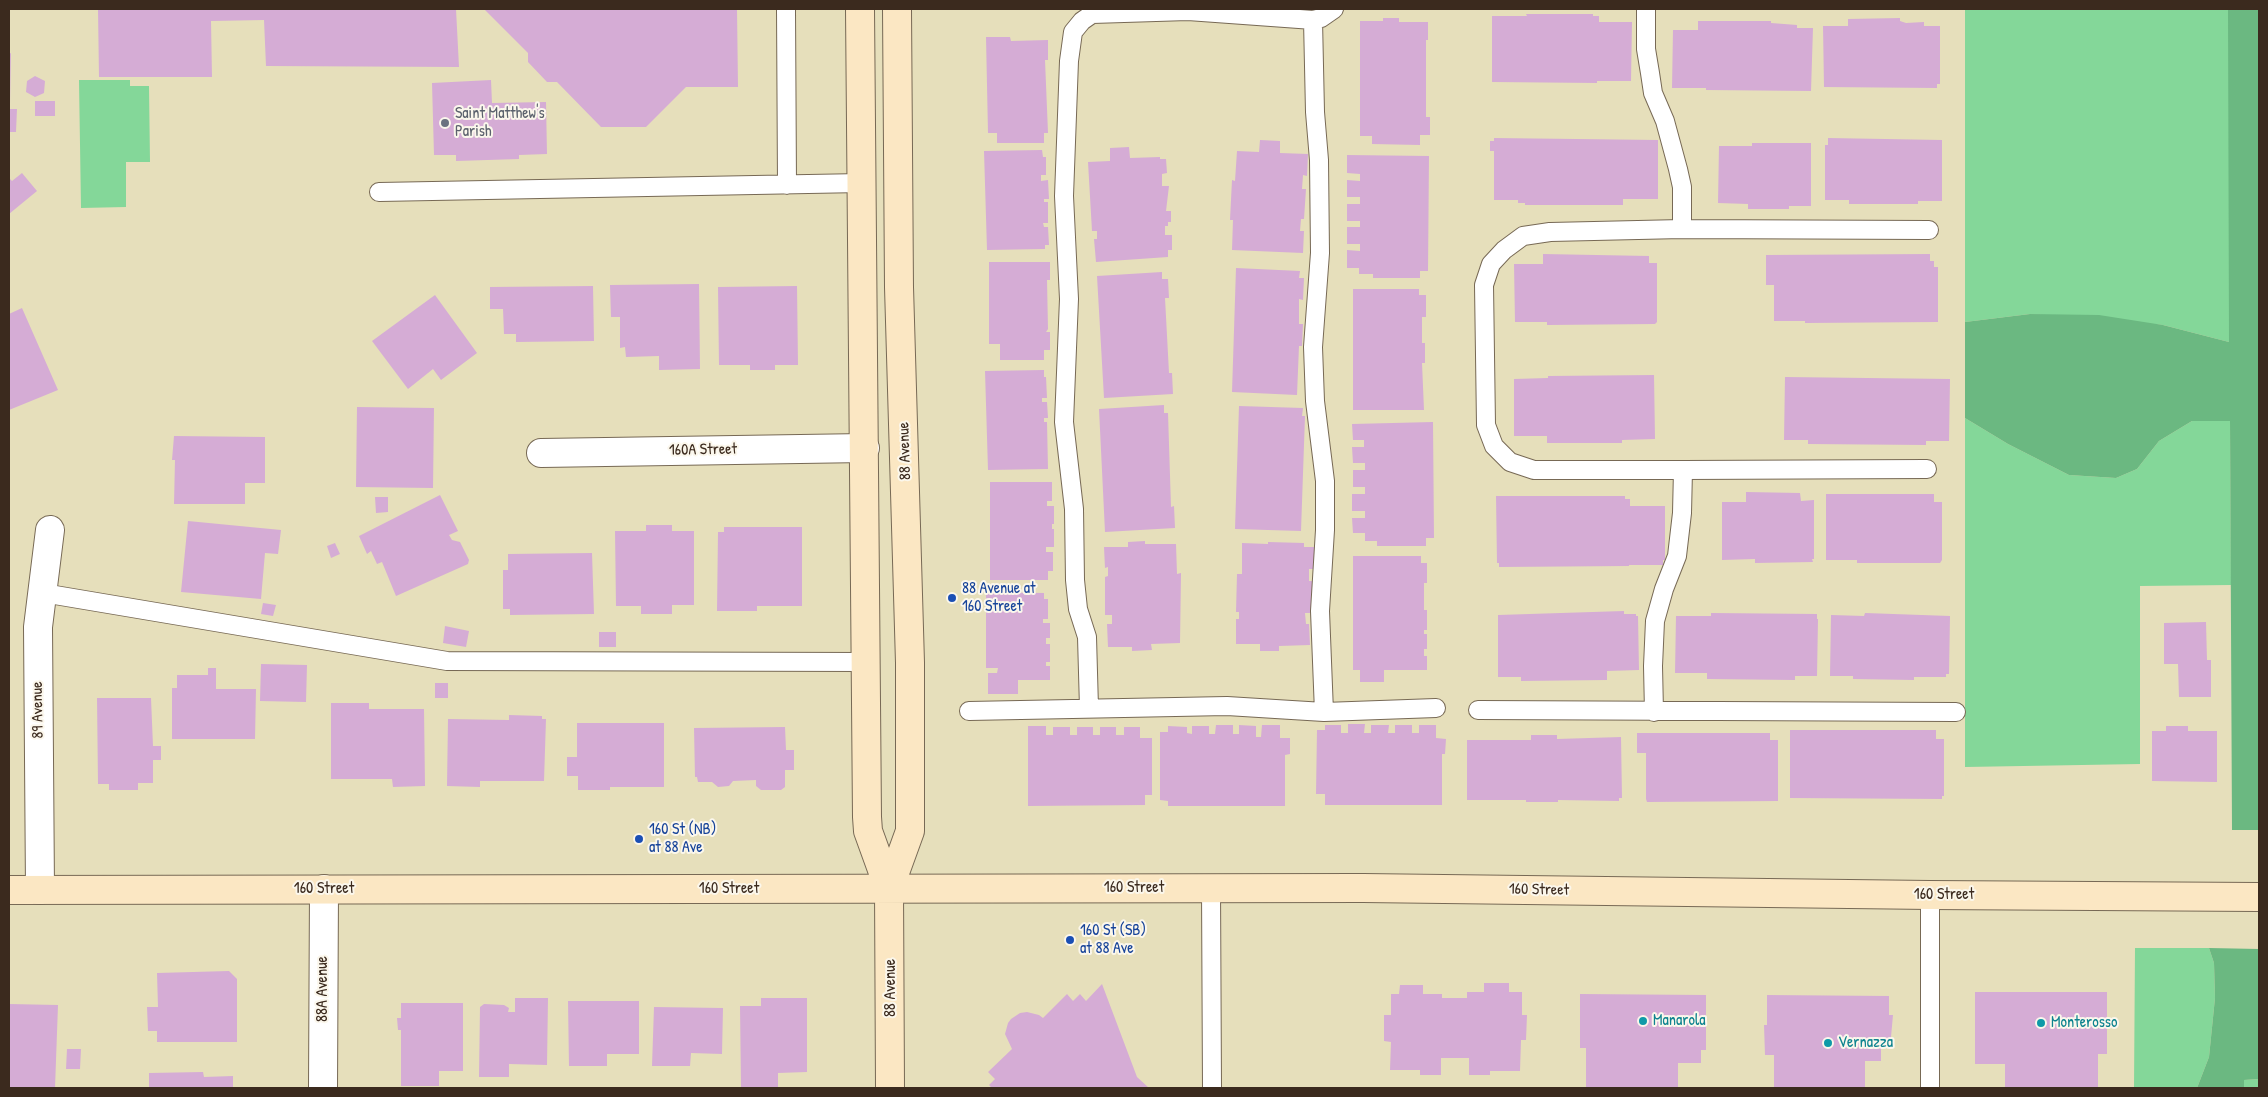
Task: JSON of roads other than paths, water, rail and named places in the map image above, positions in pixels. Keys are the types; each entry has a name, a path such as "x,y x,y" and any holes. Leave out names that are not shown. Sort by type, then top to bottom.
{"main road":[{"name":"88 Avenue","path":"860,9 868,831 889,889 890,1088"},
{"name":"88 Avenue","path":"889,889 910,831 910,663 900,287 897,9"},
{"name":"160 Street","path":"9,890 1363,888 1930,895 2259,896"}],"street":[{"name":"160A Street","path":"541,453 865,448"},
{"name":"89 Avenue","path":"40,890 38,627 50,530"},
{"name":"88A Avenue","path":"323,1088 324,889"}],"lane":[{"path":"786,9 787,185"},
{"path":"1089,708 1087,637 1078,609 1075,580 1074,509 1064,422 1069,300 1064,196 1070,43 1073,32 1082,21 1092,14 1188,10 1314,20 1321,18 1334,9"},
{"path":"1646,9 1646,49 1653,93 1667,128 1682,187 1682,229"},
{"path":"1314,20 1320,253 1313,347 1315,401 1325,481 1326,530 1320,612 1324,712"},
{"path":"379,192 862,183"},
{"path":"1927,469 1534,470 1510,462 1494,446 1486,426 1484,285 1491,264 1504,250 1523,236 1550,232 1682,229 1929,230"},
{"path":"1654,712 1652,666 1655,621 1676,556 1682,513 1683,470"},
{"path":"43,594 447,661 867,662"},
{"path":"969,711 1227,706 1324,712 1436,708"},
{"path":"1478,710 1956,712"},
{"path":"1210,888 1212,1088"},
{"path":"1930,895 1930,1088"}],"place":[{"name":"Saint Matthew's Parish","path":"445,123"},
{"name":"88 Avenue at 160 Street","path":"952,598"},
{"name":"160 St (NB) at 88 Ave","path":"639,839"},
{"name":"160 St (SB) at 88 Ave","path":"1070,940"},
{"name":"Manarola","path":"1643,1021"},
{"name":"Monterosso","path":"2041,1023"},
{"name":"Vernazza","path":"1828,1043"}]}
